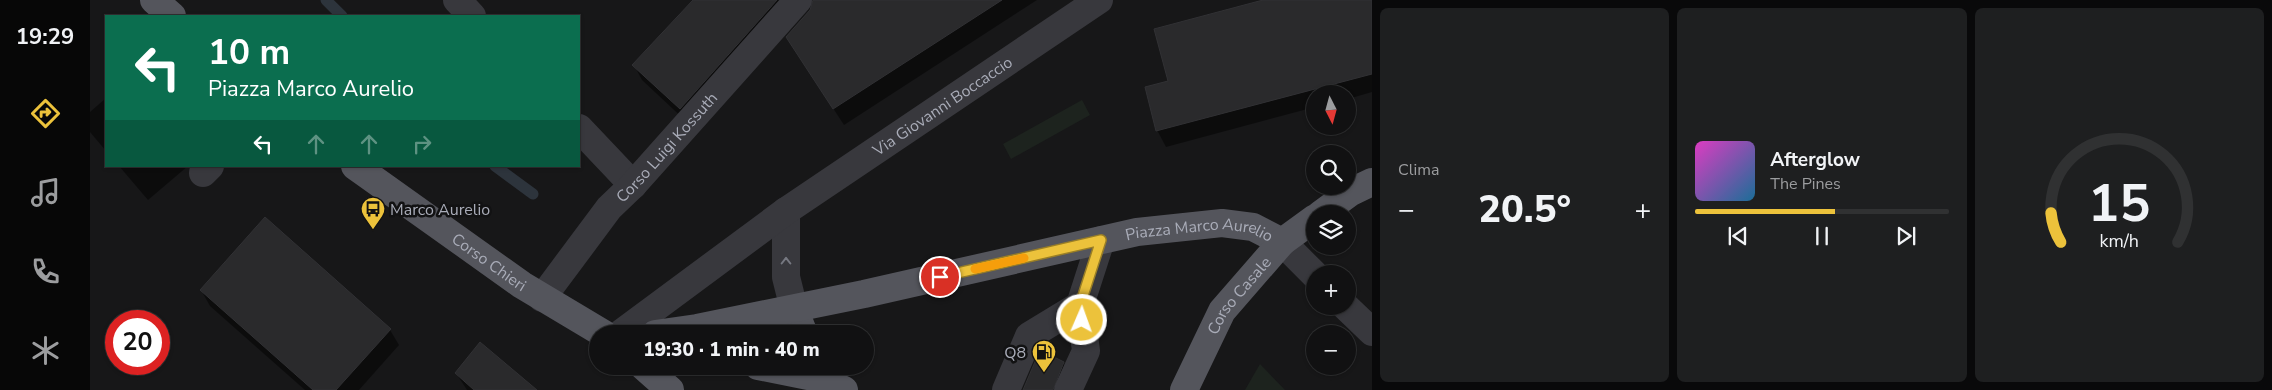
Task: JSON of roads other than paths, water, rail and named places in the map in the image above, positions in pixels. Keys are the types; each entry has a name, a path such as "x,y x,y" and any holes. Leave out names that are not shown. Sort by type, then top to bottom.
{"main road":[{"path":"154,0 171,15"},
{"name":"Corso Chieri","path":"356,167 542,298 589,325"},
{"path":"1333,205 1351,192 1372,182"},
{"name":"Piazza Marco Aurelio","path":"712,325 794,309 1137,232 1222,223 1253,227 1282,242"},
{"name":"Corso Casale","path":"1184,390 1222,312 1282,242 1306,225"},
{"path":"794,309 800,325"},
{"path":"653,375 670,390"},
{"path":"803,375 818,378 846,390"},
{"path":"835,375 846,390"}],"street":[{"path":"457,0 471,15"},
{"name":"Corso Luigi Kossuth","path":"542,298 609,208 633,185 798,0"},
{"name":"Via Giovanni Boccaccio","path":"632,325 786,211 1099,0"},
{"path":"580,129 633,185"},
{"path":"786,211 786,277 794,309"},
{"path":"1068,390 1086,351 1080,305 1101,240"},
{"path":"1282,242 1306,266"},
{"path":"1006,390 1029,336 1080,305"},
{"path":"1354,315 1372,332"}],"waterway":[{"path":"326,0 341,15"},
{"path":"496,167 533,194"}],"place":[{"name":"Marco Aurelio","path":"373,230"},
{"name":"Q8","path":"1044,373"}]}
